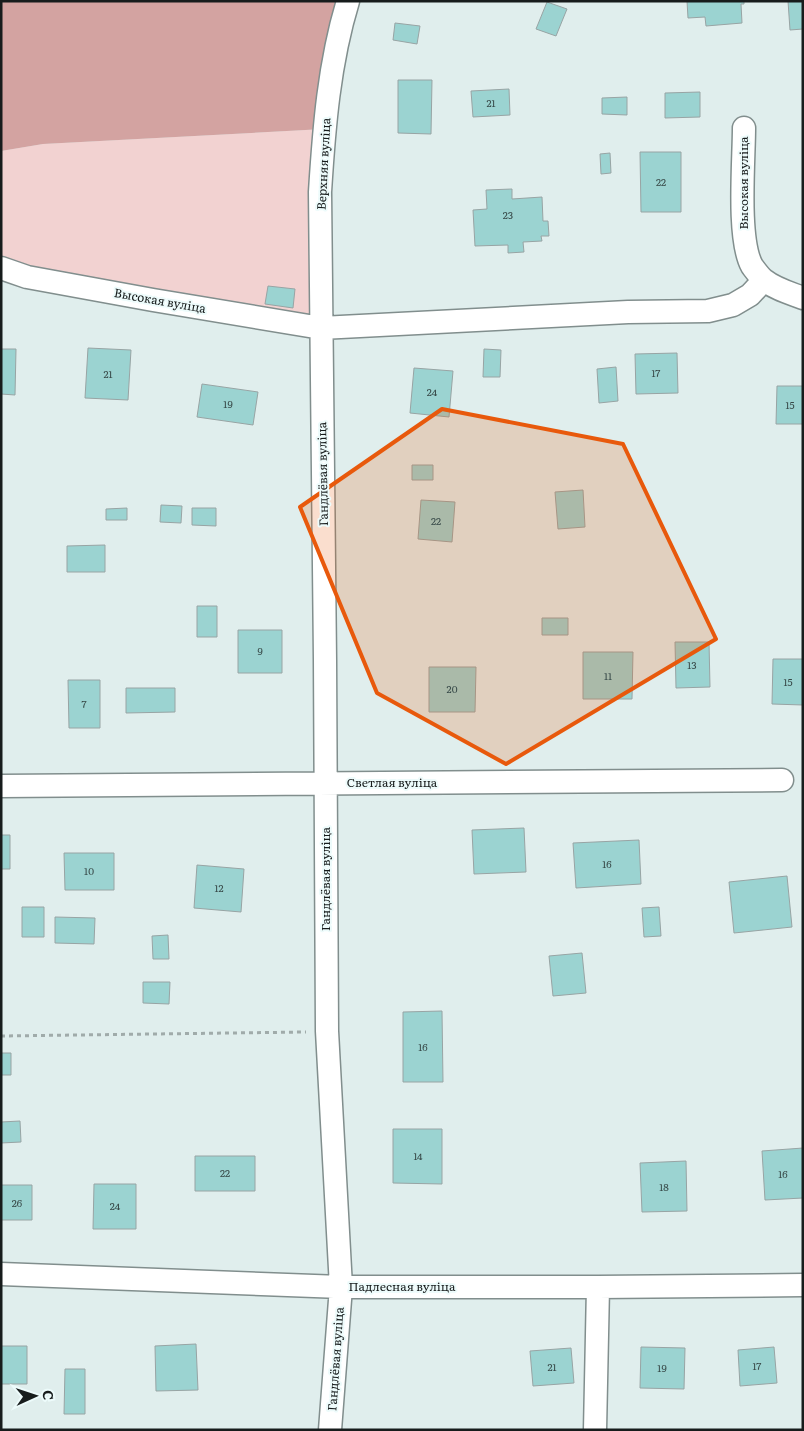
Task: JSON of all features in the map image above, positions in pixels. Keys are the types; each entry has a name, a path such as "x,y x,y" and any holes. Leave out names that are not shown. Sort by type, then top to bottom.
{"street":[{"name":"Верхняя вуліца","path":"321,328 320,192 324,129 333,70 348,1"},
{"name":"Высокая вуліца","path":"744,128 743,222 745,244 752,265 764,280 784,292 803,298"},
{"name":"Высокая вуліца","path":"1,268 28,277 85,288 321,328 628,312 708,311 733,305 750,295 764,280"},
{"name":"Гандлёвая вуліца","path":"321,328 327,1031 341,1287 330,1430"},
{"name":"Светлая вуліца","path":"1,786 782,780"},
{"name":"Падлесная вуліца","path":"1,1274 341,1287 803,1285"},
{"path":"595,1430 598,1287"}],"path":[{"path":"1,1036 327,1031"}],"highlighted area":[{"path":"442,409 623,444 716,639 506,764 377,693 300,507"}],"shaded area":[{"path":"1,1 348,1 324,129 43,144 1,151"},
{"path":"324,129 321,328 1,268 1,151 43,144"}],"building":[{"path":"687,1 744,1 744,4 741,4 742,23 706,26 705,17 688,18"},
{"path":"788,1 803,1 803,29 790,30"},
{"path":"547,2 567,9 556,36 536,29"},
{"path":"395,23 420,26 417,44 393,40"},
{"path":"398,80 432,80 431,134 398,133"},
{"path":"509,89 510,115 473,117 471,91"},
{"path":"700,92 700,117 665,118 665,93"},
{"path":"627,97 627,115 602,114 602,98"},
{"path":"640,152 681,152 681,212 641,212"},
{"path":"610,153 611,173 601,174 600,154"},
{"path":"512,189 512,199 542,197 543,221 548,221 549,236 541,236 542,241 523,242 524,252 508,253 508,245 475,246 473,210 487,209 486,190"},
{"path":"268,286 295,289 293,308 265,304"},
{"path":"88,348 131,350 128,400 85,398"},
{"path":"1,349 16,349 15,395 1,394"},
{"path":"484,349 501,350 500,377 483,377"},
{"path":"677,353 678,393 636,394 635,354"},
{"path":"616,367 618,401 599,403 597,369"},
{"path":"414,368 453,371 449,417 410,413"},
{"path":"202,384 258,392 253,425 197,417"},
{"path":"777,386 803,386 803,424 776,424"},
{"path":"412,465 433,465 433,480 412,480"},
{"path":"583,490 585,527 558,529 555,492"},
{"path":"421,500 455,502 452,542 418,539"},
{"path":"161,505 182,506 181,523 160,522"},
{"path":"127,508 127,520 106,520 106,509"},
{"path":"192,508 216,508 216,526 192,525"},
{"path":"105,545 105,572 67,572 67,546"},
{"path":"197,606 217,606 217,637 197,637"},
{"path":"542,618 568,618 568,635 542,635"},
{"path":"238,630 282,630 282,673 238,673"},
{"path":"675,642 709,642 710,687 676,688"},
{"path":"583,652 633,652 632,699 583,699"},
{"path":"773,659 803,659 803,705 772,704"},
{"path":"429,667 476,667 475,712 429,712"},
{"path":"68,680 100,680 100,728 69,728"},
{"path":"126,688 175,688 175,712 126,713"},
{"path":"524,828 526,872 474,874 472,830"},
{"path":"1,835 10,835 10,869 1,869"},
{"path":"639,840 641,884 576,888 573,843"},
{"path":"64,853 114,853 114,890 65,890"},
{"path":"197,865 244,869 241,912 194,908"},
{"path":"787,876 792,927 734,933 729,882"},
{"path":"22,907 44,907 44,937 22,937"},
{"path":"659,907 661,936 644,937 642,908"},
{"path":"55,917 95,918 94,944 55,943"},
{"path":"168,935 169,959 153,959 152,936"},
{"path":"582,953 586,993 553,996 549,956"},
{"path":"143,982 170,982 169,1004 143,1003"},
{"path":"442,1011 443,1082 403,1082 403,1012"},
{"path":"1,1053 11,1053 11,1075 1,1075"},
{"path":"20,1121 21,1142 1,1143 1,1122"},
{"path":"393,1129 442,1129 442,1184 393,1183"},
{"path":"803,1148 803,1198 765,1200 762,1151"},
{"path":"195,1156 255,1156 255,1191 195,1191"},
{"path":"686,1161 687,1211 642,1212 640,1163"},
{"path":"94,1184 136,1184 136,1229 93,1229"},
{"path":"1,1185 32,1185 32,1220 1,1220"},
{"path":"196,1344 198,1390 156,1391 155,1346"},
{"path":"1,1346 27,1346 27,1384 1,1384"},
{"path":"641,1347 685,1348 684,1389 640,1388"},
{"path":"774,1347 777,1383 740,1386 738,1350"},
{"path":"571,1348 574,1383 533,1386 530,1351"},
{"path":"65,1369 85,1369 85,1414 64,1414"}]}
